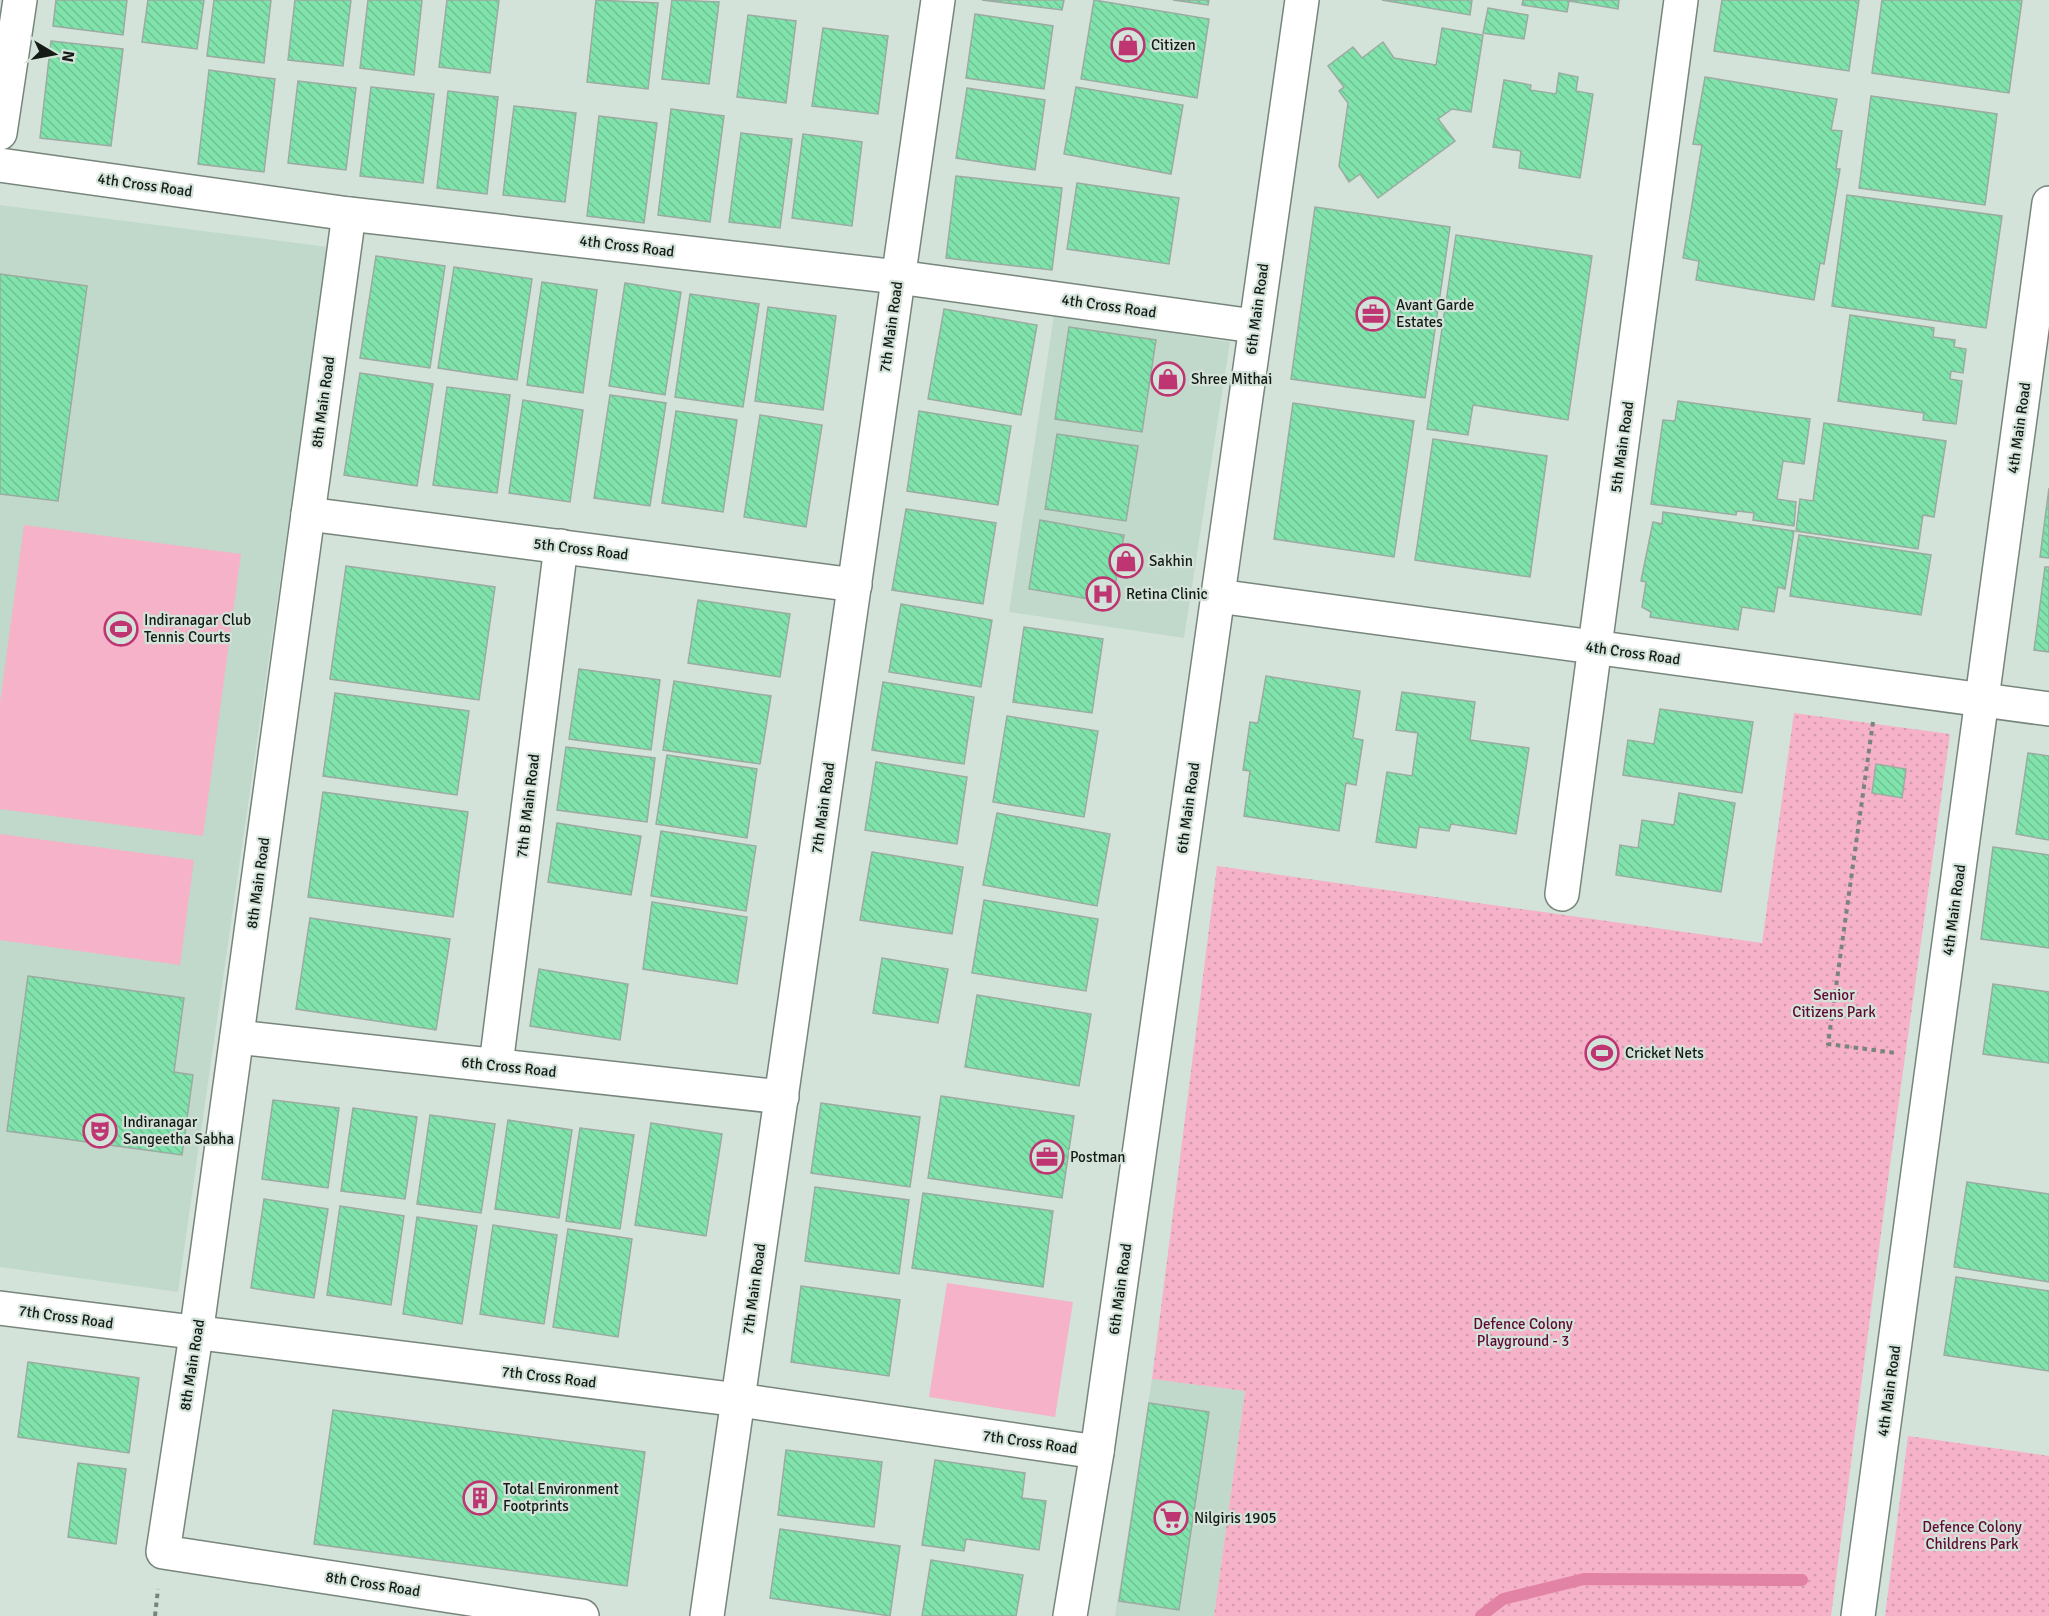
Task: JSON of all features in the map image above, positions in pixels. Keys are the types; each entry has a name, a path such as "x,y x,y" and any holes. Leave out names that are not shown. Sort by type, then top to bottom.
{"street":[{"path":"0,133 20,0"},
{"name":"7th Main Road","path":"707,1616 938,0"},
{"name":"6th Main Road","path":"1070,1616 1097,1452 1254,326 1302,0"},
{"name":"5th Main Road","path":"1562,894 1681,0"},
{"name":"4th Cross Road","path":"0,165 349,214 898,277 1254,326"},
{"name":"4th Main Road","path":"1858,1616 2049,203"},
{"name":"8th Main Road","path":"163,1552 196,1335 349,214"},
{"name":"5th Cross Road","path":"308,514 855,585"},
{"name":"7th B Main Road","path":"495,1065 561,546"},
{"name":"4th Cross Road","path":"1218,596 2049,709"},
{"name":"6th Cross Road","path":"237,1036 782,1097"},
{"name":"7th Cross Road","path":"0,1308 196,1335 739,1400 1097,1452"},
{"name":"8th Cross Road","path":"163,1552 582,1616"}],"path":[{"path":"1878,686 1827,1044 1934,1059"}],"shaded area":[{"path":"0,205 328,247 178,1292 0,1267"},
{"path":"1054,315 1230,342 1184,638 1009,612"},
{"path":"1152,1379 1245,1391 1214,1616 1115,1616"}],"green space":[{"name":"Indiranagar Club Tennis Courts","path":"24,525 241,554 203,836 0,809 0,703"},
{"name":"Defence Colony Playground - 3","path":"1794,713 1950,734 1890,1165 1831,1616 1214,1616 1245,1391 1152,1379 1217,866 1762,943"},
{"path":"0,834 194,860 180,965 0,940"},
{"path":"947,1283 1073,1302 1055,1417 929,1397"},
{"name":"Defence Colony Childrens Park","path":"1908,1436 2049,1456 2049,1616 1885,1616"}],"building":[{"path":"56,0 127,0 123,35 53,26"},
{"path":"148,0 204,0 197,49 142,42"},
{"path":"214,0 271,0 264,63 207,56"},
{"path":"295,0 351,0 343,66 288,60"},
{"path":"368,0 422,0 414,75 360,68"},
{"path":"447,0 499,0 490,73 439,67"},
{"path":"596,0 658,3 648,89 587,82"},
{"path":"672,0 719,2 709,84 662,79"},
{"path":"982,0 1064,0 1062,10"},
{"path":"1094,0 1209,19 1197,98 1081,79"},
{"path":"1173,0 1209,0 1208,5"},
{"path":"1382,0 1472,0 1470,15"},
{"path":"1523,0 1619,0 1618,9 1569,1 1567,12 1522,5"},
{"path":"1722,0 1859,0 1849,71 1714,51"},
{"path":"1882,0 2022,0 2009,93 1872,73"},
{"path":"1488,8 1528,15 1524,39 1483,33"},
{"path":"975,14 1053,26 1044,89 966,78"},
{"path":"748,15 796,21 786,103 737,97"},
{"path":"823,28 888,36 878,114 812,106"},
{"path":"1442,28 1483,35 1471,112 1452,109 1438,119 1455,141 1378,198 1360,174 1349,182 1339,166 1348,103 1339,91 1344,87 1328,66 1353,47 1362,58 1383,42 1394,58 1436,65"},
{"path":"51,41 123,49 111,146 40,138"},
{"path":"209,70 275,79 264,172 198,164"},
{"path":"1559,73 1578,77 1576,91 1593,94 1580,178 1519,168 1521,151 1493,147 1504,80 1531,85 1530,90 1556,94"},
{"path":"1705,77 1837,99 1831,130 1842,131 1836,169 1840,169 1824,264 1820,263 1814,300 1696,280 1699,261 1683,258 1702,145 1693,144"},
{"path":"298,81 356,88 346,170 288,163"},
{"path":"371,87 434,94 423,183 360,176"},
{"path":"1076,87 1183,105 1171,174 1064,154"},
{"path":"967,88 1045,100 1035,170 956,158"},
{"path":"448,91 498,97 487,194 437,188"},
{"path":"1871,96 1997,114 1985,205 1859,188"},
{"path":"514,106 576,113 565,202 503,195"},
{"path":"671,109 724,116 710,222 658,215"},
{"path":"599,116 657,123 644,223 587,216"},
{"path":"741,133 792,139 780,228 729,222"},
{"path":"803,134 862,142 852,226 792,218"},
{"path":"956,176 1062,188 1052,270 946,258"},
{"path":"1077,183 1179,198 1169,264 1067,249"},
{"path":"1847,195 2002,216 1986,328 1832,306"},
{"path":"1315,207 1450,227 1425,398 1291,379"},
{"path":"1456,235 1592,256 1568,420 1473,405 1468,435 1427,429"},
{"path":"376,256 445,266 430,368 360,358"},
{"path":"454,267 532,279 517,380 438,368"},
{"path":"0,274 87,286 58,501 0,494"},
{"path":"542,282 597,290 583,393 527,385"},
{"path":"625,283 681,292 665,395 609,386"},
{"path":"690,294 759,304 743,407 675,397"},
{"path":"768,307 836,316 823,410 755,401"},
{"path":"944,309 1037,325 1021,415 928,399"},
{"path":"1850,315 1934,328 1933,337 1955,340 1954,347 1966,349 1963,373 1951,371 1950,379 1962,381 1956,424 1923,420 1924,413 1838,401"},
{"path":"1069,327 1156,340 1142,432 1055,419"},
{"path":"360,373 433,384 417,486 344,475"},
{"path":"447,387 510,395 497,493 433,485"},
{"path":"610,395 666,403 650,506 594,498"},
{"path":"523,400 583,410 570,502 509,493"},
{"path":"1678,401 1810,419 1804,464 1783,461 1777,499 1796,502 1794,526 1753,520 1754,513 1737,511 1736,515 1651,504 1663,420 1675,421"},
{"path":"1293,403 1414,421 1394,557 1274,539"},
{"path":"676,411 737,420 723,512 662,503"},
{"path":"919,411 1011,426 998,505 907,491"},
{"path":"760,415 822,425 806,527 744,517"},
{"path":"1824,423 1946,441 1934,517 1923,515 1918,549 1796,531 1800,499 1813,501"},
{"path":"1057,434 1138,446 1126,521 1045,509"},
{"path":"1433,439 1547,456 1530,577 1415,560"},
{"path":"2049,488 2049,558 2040,557"},
{"path":"906,509 996,523 983,604 892,590"},
{"path":"1663,512 1794,531 1785,589 1778,587 1774,612 1742,607 1738,630 1650,617 1651,612 1642,607 1646,582 1641,581 1653,522 1662,524"},
{"path":"1040,520 1124,535 1112,603 1029,589"},
{"path":"1799,535 1931,555 1921,615 1790,596"},
{"path":"346,566 495,587 479,700 330,679"},
{"path":"2045,567 2049,567 2049,652 2034,650"},
{"path":"698,600 790,614 780,677 688,663"},
{"path":"901,604 992,620 981,687 889,672"},
{"path":"1024,627 1103,639 1092,713 1013,702"},
{"path":"579,669 660,680 651,750 569,739"},
{"path":"1266,676 1360,691 1353,738 1363,740 1356,785 1346,783 1339,831 1244,816 1250,771 1243,770 1250,722 1258,723"},
{"path":"674,681 771,696 760,764 663,750"},
{"path":"883,682 974,697 964,764 872,750"},
{"path":"1402,692 1475,702 1470,740 1529,748 1516,834 1451,824 1449,831 1419,827 1416,848 1376,842 1387,772 1412,776 1418,733 1396,730"},
{"path":"335,693 469,711 457,795 323,776"},
{"path":"1660,709 1753,722 1742,793 1623,775 1628,740 1654,744"},
{"path":"1007,716 1098,731 1084,817 993,802"},
{"path":"566,747 655,758 647,822 557,810"},
{"path":"2028,753 2049,756 2049,840 2016,834"},
{"path":"667,755 757,769 747,838 656,824"},
{"path":"876,762 967,777 957,844 865,830"},
{"path":"1876,764 1906,769 1902,798 1872,793"},
{"path":"323,792 468,812 453,917 308,897"},
{"path":"1679,793 1735,803 1721,892 1616,875 1620,845 1638,848 1642,820 1674,825"},
{"path":"997,813 1110,834 1097,906 983,885"},
{"path":"557,823 641,836 631,895 548,882"},
{"path":"661,831 756,846 746,911 651,896"},
{"path":"1993,847 2049,855 2049,948 1981,939"},
{"path":"872,852 963,867 952,934 860,920"},
{"path":"984,900 1098,919 1086,991 972,973"},
{"path":"652,902 747,917 737,984 643,969"},
{"path":"310,918 450,939 436,1030 296,1009"},
{"path":"882,958 948,969 938,1023 873,1013"},
{"path":"539,969 628,984 620,1040 530,1026"},
{"path":"28,976 184,998 174,1072 193,1075 182,1155 7,1131"},
{"path":"1993,984 2049,992 2049,1063 1983,1054"},
{"path":"977,995 1091,1014 1079,1086 965,1067"},
{"path":"941,1096 1074,1116 1062,1198 928,1178"},
{"path":"273,1100 339,1108 328,1188 262,1179"},
{"path":"821,1103 920,1117 910,1187 811,1173"},
{"path":"353,1108 417,1117 405,1199 341,1191"},
{"path":"430,1115 495,1124 481,1213 417,1204"},
{"path":"508,1120 572,1130 559,1218 495,1209"},
{"path":"651,1123 722,1134 706,1236 635,1225"},
{"path":"580,1128 634,1135 620,1229 566,1221"},
{"path":"1967,1182 2049,1194 2049,1282 1954,1267"},
{"path":"815,1187 909,1200 899,1274 805,1261"},
{"path":"923,1193 1053,1211 1043,1287 912,1268"},
{"path":"264,1199 328,1209 314,1298 251,1288"},
{"path":"340,1206 404,1216 391,1305 327,1295"},
{"path":"417,1217 477,1226 462,1324 403,1314"},
{"path":"493,1225 557,1235 544,1324 480,1314"},
{"path":"568,1229 632,1239 618,1337 553,1327"},
{"path":"1956,1277 2049,1291 2049,1371 1944,1355"},
{"path":"801,1286 900,1300 889,1376 791,1362"},
{"path":"28,1362 139,1378 129,1453 18,1437"},
{"path":"1149,1403 1209,1412 1179,1610 1119,1601"},
{"name":"Total Environment Footprints","path":"333,1410 645,1452 627,1586 314,1544"},
{"path":"786,1450 882,1462 874,1527 778,1515"},
{"path":"935,1460 1025,1473 1022,1498 1046,1501 1039,1550 966,1539 964,1551 922,1545"},
{"path":"78,1463 126,1469 116,1544 68,1537"},
{"path":"780,1529 900,1546 890,1616 770,1598"},
{"path":"931,1560 1023,1575 1016,1616 922,1616"}],"waterway":[{"path":"1481,1616 1503,1599 1584,1579 1802,1580"}],"place":[{"name":"Citizen","path":"1128,45"},
{"name":"Avant Garde Estates","path":"1373,314"},
{"name":"Shree Mithai","path":"1168,379"},
{"name":"Sakhin","path":"1126,561"},
{"name":"Retina Clinic","path":"1103,594"},
{"name":"Indiranagar Club Tennis Courts","path":"121,629"},
{"name":"Cricket Nets","path":"1602,1053"},
{"name":"Indiranagar Sangeetha Sabha","path":"100,1131"},
{"name":"Postman","path":"1047,1157"},
{"name":"Total Environment Footprints","path":"480,1498"},
{"name":"Nilgiris 1905","path":"1171,1518"}],"park label":[{"name":"Senior Citizens Park","path":"1834,1004"}]}
